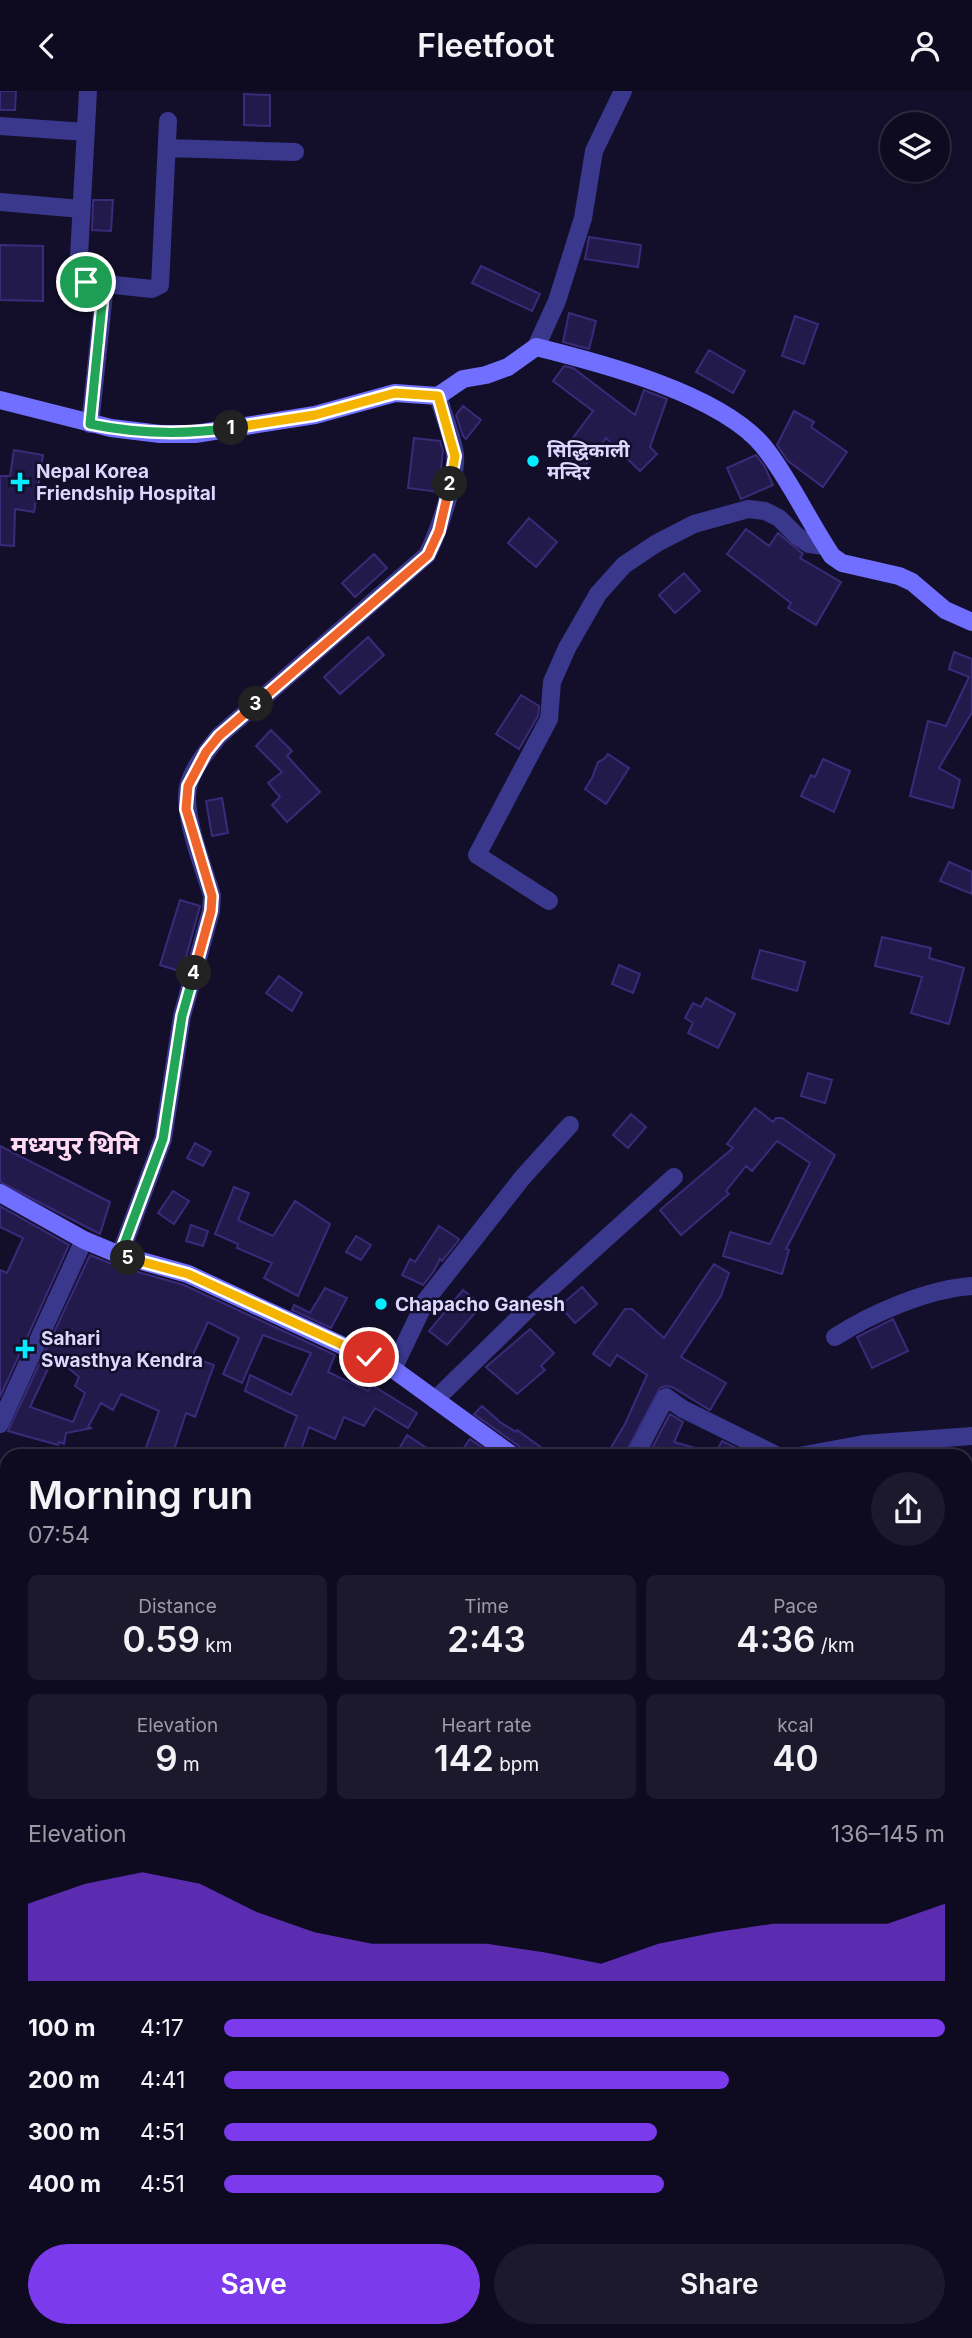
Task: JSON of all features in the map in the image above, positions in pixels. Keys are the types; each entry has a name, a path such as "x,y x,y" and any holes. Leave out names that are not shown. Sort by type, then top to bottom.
{"main road":[{"path":"0,400 90,424 160,434 195,434 315,415 395,393 438,396 463,379 508,367 536,347 597,362 727,415 748,430 763,446 832,556 842,563 899,576 912,582 945,610 972,622"},
{"path":"0,1193 84,1240 120,1255 188,1274 393,1369 435,1400 490,1449"}],"street":[{"path":"88,91 78,275 81,281 152,289 160,285 168,121"},
{"path":"536,347 557,301 583,218 594,151 623,91"},
{"path":"0,127 86,132"},
{"path":"167,148 295,152"},
{"path":"0,202 81,209"},
{"path":"90,424 104,284"},
{"path":"120,1255 163,1139 182,1016 211,911 212,896 186,809 188,786 206,752 219,736 428,555 439,531 455,456 438,396"},
{"path":"549,901 477,855 549,719 552,682 567,648 598,594 624,565 657,543 694,524 748,509 765,511 809,544 825,546"},
{"path":"393,1369 426,1300 523,1177 570,1125"},
{"path":"435,1400 530,1307 674,1177"},
{"path":"0,1424 84,1240"},
{"path":"835,1337 878,1312 955,1287 972,1286"},
{"path":"639,1449 666,1397 683,1409 764,1449"},
{"path":"839,1449 864,1444 972,1436"}],"building":[{"path":"0,91 16,91 15,110 0,110"},
{"path":"244,94 270,95 270,126 244,125"},
{"path":"93,200 113,200 111,231 92,230"},
{"path":"589,237 641,245 638,267 585,259"},
{"path":"0,245 43,246 43,301 0,300"},
{"path":"481,266 540,294 532,311 472,283"},
{"path":"569,313 596,321 589,349 563,342"},
{"path":"795,316 818,324 804,364 782,356"},
{"path":"709,350 745,371 733,393 696,372"},
{"path":"564,366 573,368 635,415 644,390 667,399 650,447 657,454 640,471 606,438 581,471 560,455 593,411 553,381"},
{"path":"463,406 481,420 466,439 456,415"},
{"path":"794,411 814,422 811,427 847,452 823,487 788,461 777,445"},
{"path":"414,438 440,441 443,451 438,492 408,488"},
{"name":"Nepal Korea Friendship Hospital","path":"14,450 43,455 34,512 15,509 14,546 0,545 0,476 10,476"},
{"path":"756,455 773,485 741,499 727,468"},
{"path":"529,518 557,542 536,567 508,543"},
{"path":"746,529 769,546 778,533 803,554 800,558 841,582 816,625 788,608 791,603 727,554"},
{"path":"374,554 387,568 355,597 342,583"},
{"path":"684,573 700,591 675,613 659,595"},
{"path":"368,637 384,655 340,694 324,677"},
{"path":"954,652 972,659 972,712 939,768 960,780 953,808 910,796 928,721 946,726 969,677 949,669"},
{"path":"521,695 539,706 538,716 519,749 496,734"},
{"path":"271,730 292,751 287,756 320,792 287,822 272,805 280,797 268,783 282,772 256,746"},
{"path":"608,754 629,768 606,804 585,789 598,762"},
{"path":"823,759 850,771 834,812 801,796 811,775 815,777"},
{"path":"222,798 228,833 212,836 206,801"},
{"path":"949,862 972,872 972,894 940,881"},
{"path":"180,900 200,906 182,972 160,965"},
{"path":"882,937 931,948 929,958 964,968 949,1024 911,1013 922,977 875,966"},
{"path":"760,950 805,962 797,991 752,978"},
{"path":"619,965 640,974 633,993 612,984"},
{"path":"279,976 302,993 292,1011 266,993"},
{"path":"706,998 735,1014 718,1048 688,1033 693,1023 685,1018 693,1003 701,1007"},
{"path":"808,1073 832,1080 825,1103 801,1096"},
{"path":"755,1108 773,1122 776,1118 782,1118 835,1155 786,1249 789,1250 782,1274 723,1256 730,1232 770,1244 810,1163 777,1141 752,1171 746,1166 726,1191 729,1194 681,1235 660,1210 733,1148 727,1144"},
{"path":"631,1114 646,1127 628,1148 613,1135"},
{"path":"195,1143 211,1152 203,1166 187,1158"},
{"path":"0,1146 110,1202 100,1234 0,1182"},
{"path":"234,1187 249,1193 238,1220 273,1236 295,1201 330,1224 298,1296 264,1278 272,1263 237,1248 238,1244 215,1234"},
{"path":"173,1191 189,1201 174,1224 158,1213"},
{"path":"0,1206 69,1245 0,1397 0,1270 7,1273 23,1238 0,1227"},
{"path":"191,1225 208,1231 203,1246 186,1241"},
{"path":"439,1226 459,1239 458,1241 442,1261 440,1259 423,1285 402,1275 410,1259 415,1262"},
{"path":"356,1236 371,1245 361,1260 346,1252"},
{"path":"90,1255 117,1266 184,1285 335,1355 328,1372 368,1391 372,1385 417,1413 408,1428 375,1408 364,1426 344,1417 335,1439 309,1427 301,1449 284,1449 297,1416 245,1391 250,1375 291,1395 311,1353 263,1335 242,1383 223,1374 239,1338 208,1322 192,1357 214,1365 195,1417 186,1413 174,1449 145,1449 159,1411 121,1394 113,1410 101,1403 88,1427 92,1428 66,1433 64,1444 59,1442 58,1445 8,1431","holes":["54,1356 79,1377 75,1386 85,1393 73,1422 30,1407"]},
{"path":"714,1264 729,1273 721,1296 681,1357 726,1383 710,1410 672,1387 660,1388 628,1449 610,1449 625,1424 647,1375 617,1355 610,1366 593,1354 625,1309 632,1309 664,1338"},
{"path":"582,1287 597,1304 575,1323 560,1306"},
{"path":"325,1288 347,1298 331,1328 292,1310 294,1305 310,1313"},
{"path":"463,1290 482,1305 447,1345 429,1331"},
{"path":"893,1319 908,1351 872,1368 857,1337"},
{"path":"530,1329 554,1353 541,1366 545,1370 517,1394 486,1367"},
{"path":"482,1406 500,1422 516,1432 517,1430 543,1449 521,1449 474,1414"},
{"path":"670,1414 683,1422 674,1442 699,1449 652,1449"},
{"path":"407,1435 428,1449 399,1449"},
{"path":"470,1439 485,1449 463,1449"},
{"path":"722,1441 738,1449 718,1449"}],"place":[{"name":"सिद्धिकाली मन्दिर","path":"533,461"},
{"name":"Nepal Korea Friendship Hospital","path":"20,482"},
{"name":"Chapacho Ganesh","path":"381,1304"},
{"name":"Sahari Swasthya Kendra","path":"25,1349"}],"district":[{"name":"मध्यपुर थिमि","path":"75,1145"}],"route":[{"path":"86,282 104,284 90,424 160,434 195,434 315,415 395,393 408,393 438,396 455,456 439,531 428,555 219,736 197,766 188,786 186,809 212,896 211,911 182,1016 163,1139 120,1255 188,1274 369,1357"}]}
